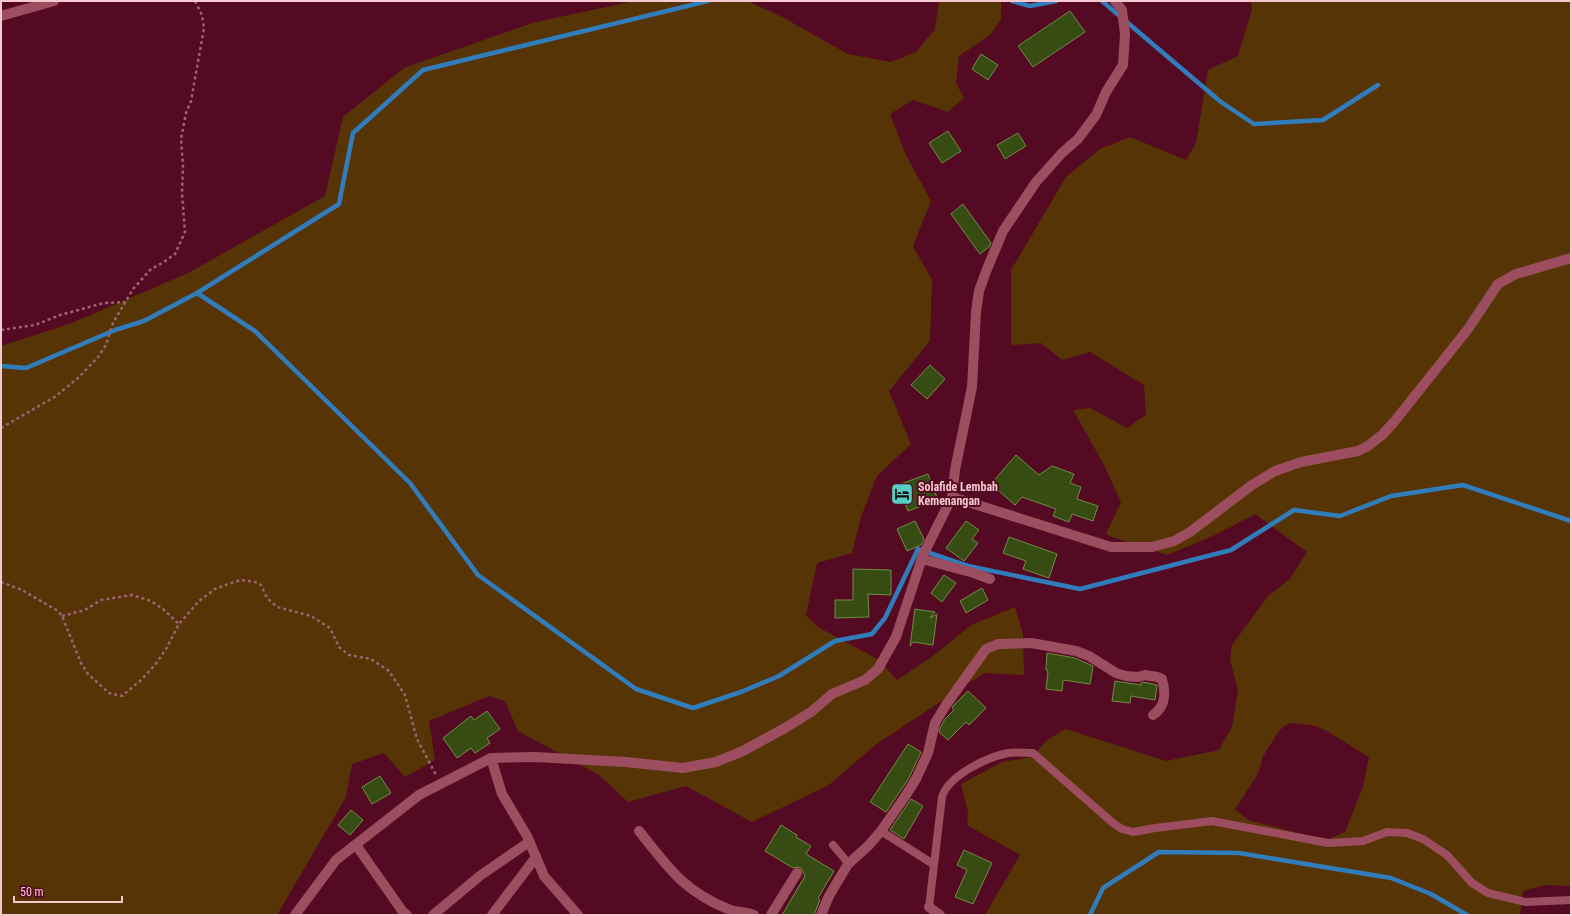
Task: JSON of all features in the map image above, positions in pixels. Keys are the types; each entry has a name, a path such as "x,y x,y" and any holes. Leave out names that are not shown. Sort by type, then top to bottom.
{"street":[{"path":"1,16 54,1"},
{"path":"295,915 336,860 419,795 491,758 535,757 626,762 683,768 716,762 743,751 785,728 811,712 832,694 865,680 878,669 896,637 924,553 952,497 954,470 972,387 976,312 979,290 1003,231 1036,182 1078,139 1096,115 1106,92 1123,65 1125,34 1122,10 1115,1"},
{"path":"952,497 1111,547 1152,547 1174,542 1190,532 1252,485 1275,471 1301,462 1358,451 1368,446 1382,435 1394,422 1468,329 1498,284 1516,274 1571,258"},
{"path":"924,553 990,579"},
{"path":"821,915 829,896 848,864 869,845 893,816 916,779 928,752 935,723 986,649 998,644 1031,643 1082,653 1116,673 1126,676 1138,677 1145,675 1157,677 1162,680 1165,688 1164,699 1160,710 1153,715"},
{"path":"491,758 502,794 529,842 544,876 578,915"},
{"path":"639,831 673,873 697,894 734,912 754,915"},
{"path":"433,915 481,875 529,842"},
{"path":"356,845 403,912 407,915"},
{"path":"492,915 536,857"},
{"path":"771,915 797,873"},
{"path":"929,907 940,915"}],"lane":[{"path":"929,907 942,797 946,787 980,762 1008,753 1033,753 1113,823 1122,829 1133,832 1212,821 1328,843 1363,841 1387,832 1407,833 1423,839 1447,856 1472,883 1488,893 1526,902 1571,900"},
{"path":"881,831 933,864"},
{"path":"833,846 848,864"}],"path":[{"path":"1,428 56,396 79,377 99,356 106,345 113,323 133,289 151,269 175,254 185,232 182,192 183,166 181,139 186,113 191,101 204,28 202,15 195,1"},
{"path":"1,330 35,325 60,315 104,303 125,302"},
{"path":"1,582 22,590 58,611 62,616 81,663 88,674 110,693 122,696 141,680 154,665 166,649 179,624 199,601 215,589 241,580 255,582 260,585 267,598 277,607 311,616 330,628 339,647 344,652 349,655 371,659 389,671 405,695 417,739 441,784"},
{"path":"62,616 85,610 101,600 132,595 151,601 163,609 179,624"}],"shaded area":[{"path":"634,1 747,1 782,17 848,54 891,62 916,52 935,29 939,1 1001,1 1001,20 990,35 959,56 956,83 964,98 948,112 913,100 890,114 906,155 931,201 913,246 932,280 930,341 889,391 911,444 877,476 861,517 852,553 817,563 806,615 818,627 879,660 897,680 933,656 971,625 1015,607 1023,634 1024,675 984,673 875,745 829,785 752,822 686,786 628,802 599,775 518,731 505,701 489,696 429,721 435,760 405,777 384,753 352,764 346,797 277,915 1,915 1,346 72,323 188,273 325,196 343,117 404,68 532,23"},
{"path":"1251,1 1571,1 1571,886 1546,885 1523,891 1520,915 985,915 1020,855 967,825 968,812 961,784 1002,762 1032,757 1047,740 1066,729 1166,761 1219,750 1232,727 1238,690 1230,660 1232,645 1268,596 1290,579 1307,552 1255,514 1215,535 1167,555 1106,534 1121,502 1103,463 1073,410 1090,408 1127,428 1146,415 1144,385 1090,352 1062,360 1041,343 1011,345 1011,270 1066,177 1100,149 1130,137 1186,160 1196,143 1208,70 1238,56 1252,9","holes":["1291,723 1312,725 1325,730 1369,757 1363,787 1345,832 1326,840 1248,820 1235,809 1256,777 1262,758 1279,731 1284,726"]}],"building":[{"path":"1070,11 1085,32 1033,67 1018,46"},
{"path":"981,54 998,65 988,80 972,69"},
{"path":"948,131 961,151 942,163 929,143"},
{"path":"1018,133 1026,146 1005,159 997,145"},
{"path":"963,204 991,243 989,247 980,254 951,214"},
{"path":"930,365 945,379 927,399 911,385"},
{"path":"1016,455 1039,475 1052,466 1074,474 1070,483 1081,487 1077,499 1098,506 1093,521 1072,514 1069,522 1053,516 1056,509 1022,497 1015,505 991,484"},
{"path":"928,474 938,500 908,511 898,485"},
{"path":"915,521 924,539 921,545 907,551 897,529"},
{"path":"966,521 979,530 972,539 978,543 964,561 946,548"},
{"path":"1009,537 1057,554 1049,578 1023,569 1026,561 1003,553"},
{"path":"853,569 891,570 891,595 868,594 869,617 835,618 835,600 853,600"},
{"path":"944,575 956,583 942,602 931,593"},
{"path":"982,588 988,600 966,613 960,601"},
{"path":"915,609 935,612 930,618 937,614 933,645 913,642 910,646"},
{"path":"1047,653 1075,658 1093,666 1090,684 1063,680 1062,691 1046,689 1048,671 1046,670"},
{"path":"1115,681 1141,685 1143,682 1157,685 1155,700 1131,696 1130,703 1112,701"},
{"path":"968,691 986,708 969,725 966,722 948,740 939,732 941,726 945,719 954,710 952,708 953,706"},
{"path":"487,711 500,729 487,738 490,743 475,753 471,748 457,758 443,738 471,716 474,720"},
{"path":"908,744 921,752 909,778 886,812 870,802"},
{"path":"380,776 391,793 372,804 362,787"},
{"path":"911,799 923,806 904,839 890,830"},
{"path":"351,810 363,820 350,835 338,825"},
{"path":"781,825 797,835 796,837 811,846 806,854 834,871 818,898 820,900 814,915 782,915 805,876 801,868 793,868 765,851"},
{"path":"964,850 992,863 973,904 955,897 967,870 957,865"}],"waterway":[{"path":"1,366 26,368 115,330 144,321 197,293 339,204 353,133 423,70 708,1"},
{"path":"1012,1 1030,6 1056,1"},
{"path":"1102,1 1221,102 1254,124 1323,120 1378,85"},
{"path":"197,293 255,331 410,483 478,575 636,689 693,708 741,692 779,676 835,641 872,634 885,618 918,549 968,566 1080,589 1231,550 1294,510 1340,516 1391,496 1463,485 1571,521"},
{"path":"1090,915 1103,888 1159,852 1239,853 1391,878 1431,894 1467,915"}],"place":[{"name":"Solafide Lembah Kemenangan","path":"902,494"}]}
